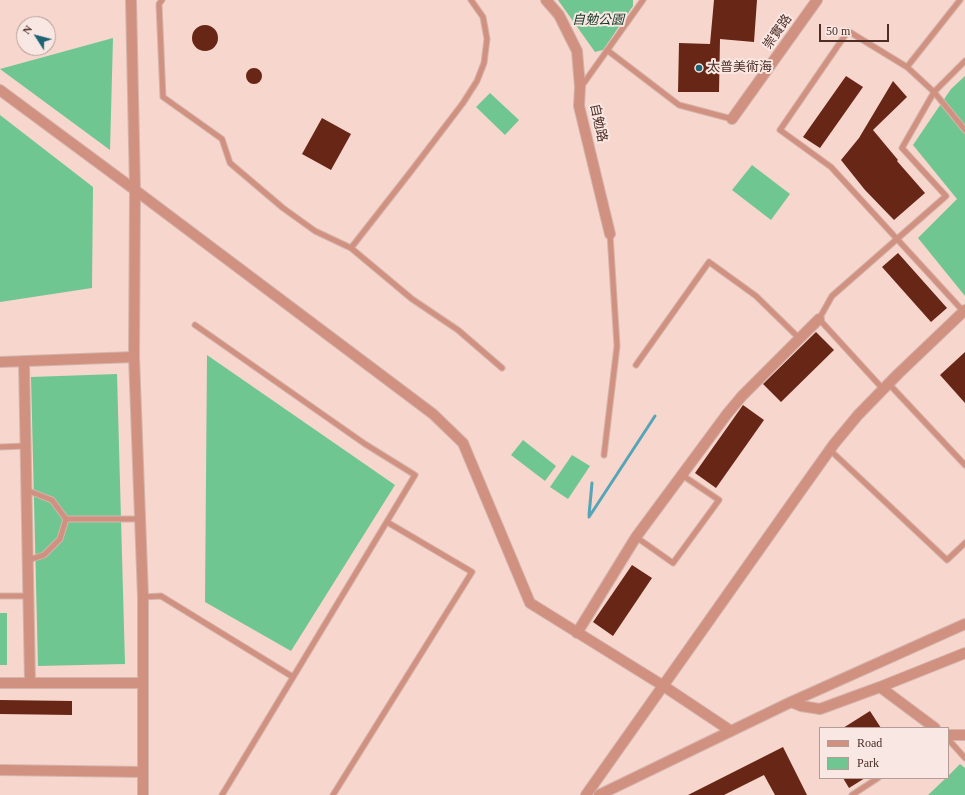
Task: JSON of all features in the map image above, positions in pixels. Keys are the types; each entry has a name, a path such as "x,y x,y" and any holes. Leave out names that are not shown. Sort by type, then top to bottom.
{"street":[{"path":"131,0 135,190 134,357 142,597 143,795"},
{"name":"自勉路","path":"546,0 559,15 578,51 580,87 579,106 610,234"},
{"name":"崇實路","path":"732,119 817,0"},
{"path":"0,90 433,414 463,443 530,603 731,731"},
{"path":"586,795 830,450 858,415 964,312"},
{"path":"577,633 636,537 742,396 819,319"},
{"path":"0,362 134,357"},
{"path":"24,361 30,683"},
{"path":"599,795 791,702 965,624"},
{"path":"791,702 820,710 965,653"},
{"path":"0,683 142,683"},
{"path":"880,687 934,727"},
{"path":"949,735 965,735"},
{"path":"0,770 143,772"}],"lane":[{"path":"162,0 159,4 163,97 222,139 230,163 283,208 315,231 351,248 412,299 458,330 502,368"},
{"path":"351,248 463,103 477,81 484,63 487,39 483,17 471,0"},
{"path":"580,87 643,0"},
{"path":"907,67 960,0"},
{"path":"964,312 831,167 780,130 848,31 907,67 934,92 965,130"},
{"path":"607,50 679,105 732,119"},
{"path":"965,61 934,92 902,148 946,196 832,296 819,319 965,465"},
{"path":"604,455 617,346 610,234"},
{"path":"636,365 709,262 756,296 800,338"},
{"path":"194,325 365,444 415,475 222,795"},
{"path":"0,447 25,446"},
{"path":"830,450 947,560 965,543"},
{"path":"636,537 673,563 718,500 682,475"},
{"path":"26,490 52,500 66,519"},
{"path":"66,519 140,519"},
{"path":"28,560 44,555 60,539 66,519"},
{"path":"333,795 472,572 387,522"},
{"path":"0,596 28,596"},
{"path":"142,597 161,596 293,677"},
{"path":"949,740 965,758"},
{"path":"852,795 876,779"}],"green space":[{"name":"自勉公園","path":"558,0 633,0 633,6 603,50 595,52"},
{"path":"113,38 110,150 0,69 47,56 56,56 56,54"},
{"path":"965,76 965,296 918,238 957,199 913,145 951,89"},
{"path":"490,93 519,120 505,135 476,107"},
{"path":"0,115 93,187 92,288 0,302"},
{"path":"752,165 790,194 771,220 732,190"},
{"path":"207,355 395,485 291,651 205,602"},
{"path":"117,374 125,664 38,666 31,377"},
{"path":"523,440 556,466 545,481 511,455"},
{"path":"572,455 590,466 568,499 550,487"},
{"path":"0,613 7,613 7,665 0,665"},
{"path":"960,764 965,768 965,795 928,795 945,779 949,779 949,775"}],"building":[{"path":"714,0 757,0 754,42 720,39 719,92 678,92 679,43 710,44"},
{"path":"205,25 215,28 218,38 215,48 205,51 195,48 192,38 195,28"},
{"path":"251,68 257,68 262,73 260,82 257,84 251,84 246,79 246,73"},
{"path":"846,76 863,87 820,148 803,137"},
{"path":"893,81 907,97 873,130 898,160 897,161 925,193 894,220 865,190 841,160 859,138"},
{"path":"322,118 351,134 331,170 302,154"},
{"path":"898,253 947,308 931,322 882,267"},
{"path":"816,332 834,350 781,402 763,384"},
{"path":"965,352 965,403 940,375"},
{"path":"743,405 764,420 716,488 695,473"},
{"path":"632,565 652,578 613,636 593,622"},
{"path":"0,700 72,701 72,715 0,714"},
{"path":"870,711 880,727 845,727"},
{"path":"783,747 807,795 775,795 764,775 724,795 688,795"},
{"path":"844,779 863,779 849,788"}],"waterway":[{"path":"589,517 655,416"},
{"path":"589,515 592,483"}],"place":[{"name":"太普美術海","path":"699,68"}]}
